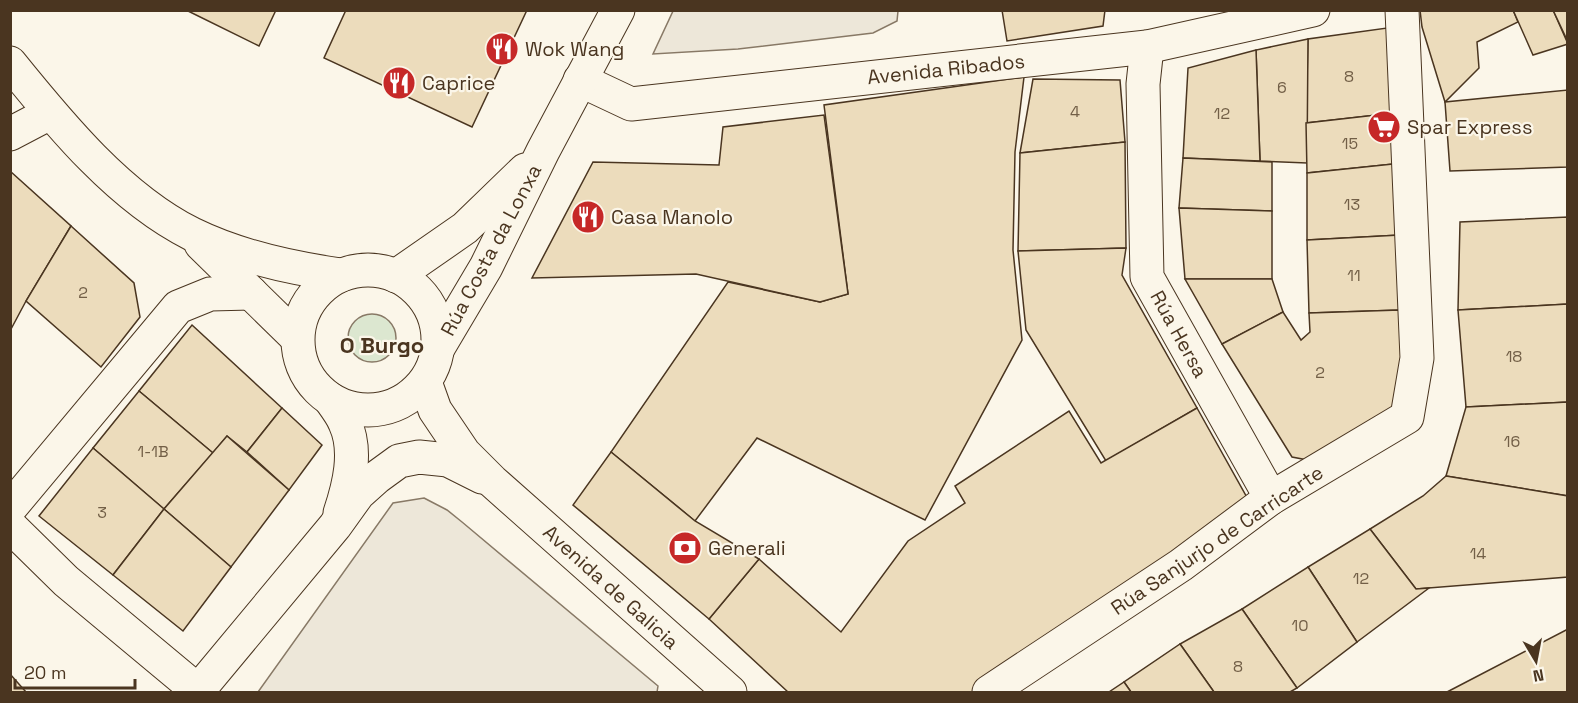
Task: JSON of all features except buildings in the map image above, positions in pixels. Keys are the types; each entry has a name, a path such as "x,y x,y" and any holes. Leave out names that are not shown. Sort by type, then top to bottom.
{"street":[{"name":"Rúa Costa da Lonxa","path":"438,348 486,267 543,152 618,10"},
{"name":"Avenida Ribados","path":"580,80 631,104 1147,47 1314,10"},
{"name":"Rúa Sanjurjo de Carricarte","path":"989,693 1181,565 1271,498 1407,417 1417,358 1402,10"},
{"name":"Rúa Hersa","path":"1147,47 1143,84 1147,277 1271,498"},
{"path":"10,63 50,113 106,170 142,202 192,234 245,255 291,268 341,275"},
{"path":"10,134 50,113"},
{"name":"Rúa Costa da Lonxa","path":"396,276 465,228 543,152"},
{"path":"192,234 297,338"},
{"path":"330,399 349,407 370,411 391,407 410,397 425,382 434,366 438,348 437,326 429,305 415,287 396,276 378,271 359,271 341,275 324,286 310,300 301,318 297,338 301,362 312,383 330,399 346,424 351,448 349,486 335,526"},
{"path":"10,508 178,307 210,294 251,293"},
{"path":"425,382 435,410 459,444 492,481"},
{"path":"10,526 66,581 197,692 335,526 358,494 376,477 399,461 419,458 448,460 492,481"},
{"name":"Avenida de Galicia","path":"492,481 730,693"}],"green space":[{"path":"367,314 377,314 392,324 396,338 395,347 386,358 377,362 367,362 352,352 348,343 348,333 358,318"}],"shaded area":[{"path":"673,10 898,11 897,21 873,33 738,49 653,54"},
{"path":"424,498 447,510 462,522 658,686 657,692 258,692 393,503"}],"place":[{"name":"Wok Wang","path":"502,49"},
{"name":"Caprice","path":"399,83"},
{"name":"Spar Express","path":"1384,127"},
{"name":"Casa Manolo","path":"588,217"},
{"name":"Generali","path":"685,548"}],"district":[{"name":"O Burgo","path":"382,345"}]}
